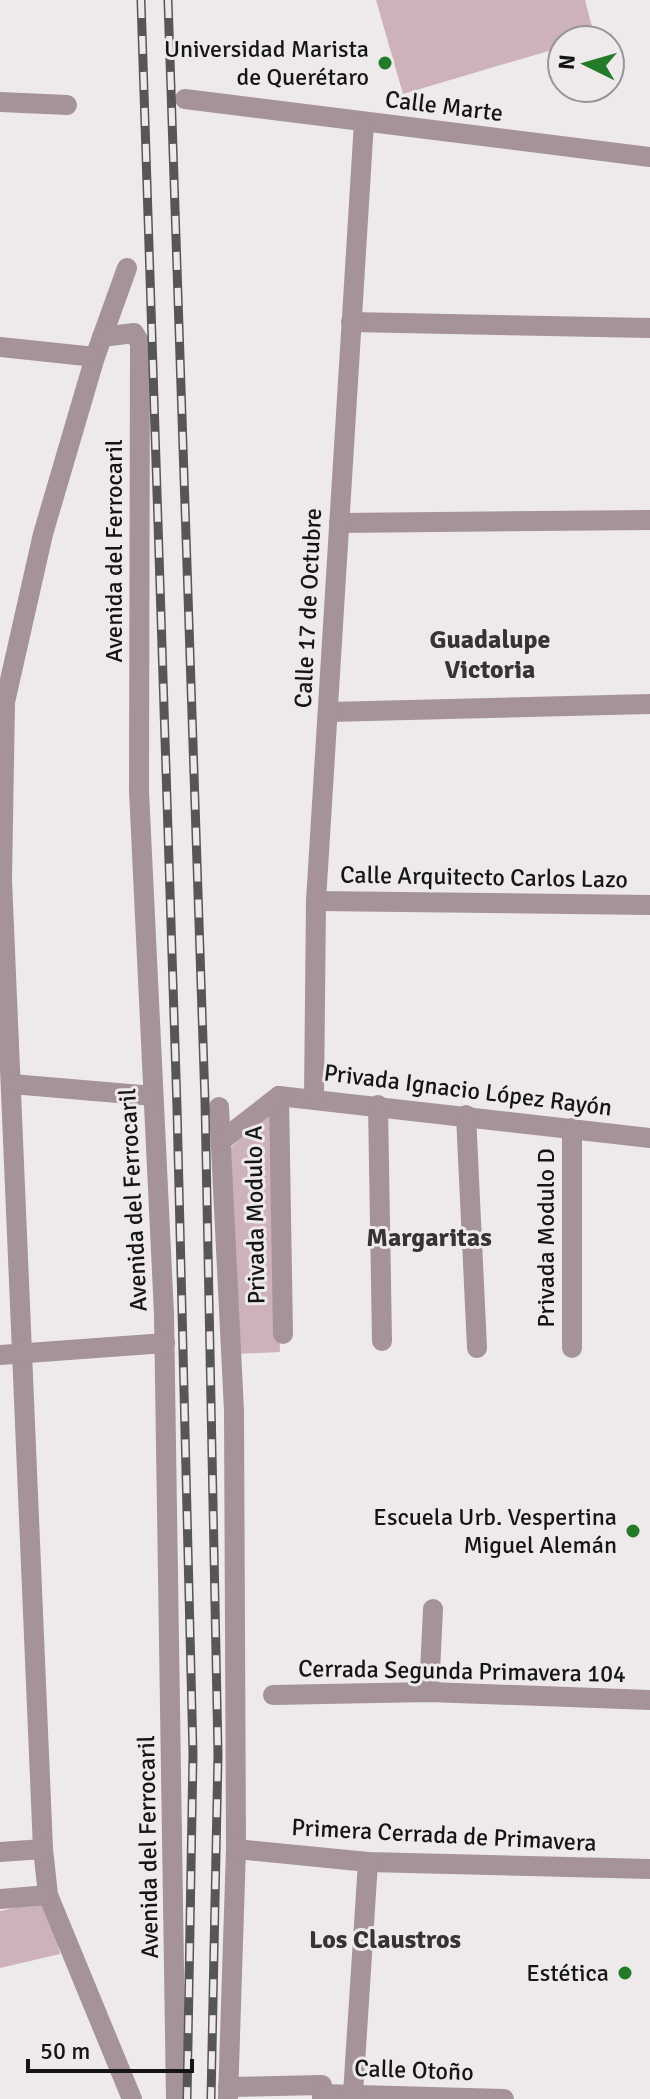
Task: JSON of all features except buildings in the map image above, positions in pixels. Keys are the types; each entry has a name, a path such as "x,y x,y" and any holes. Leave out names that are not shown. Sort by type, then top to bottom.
{"street":[{"name":"Calle Marte","path":"185,99 650,157"},
{"path":"0,102 67,105"},
{"name":"Calle 17 de Octubre","path":"314,1098 316,901 364,122"},
{"path":"127,268 95,357 43,534 2,702 2,880 4,1047 12,1084 10,1355 43,1849 48,1895 129,2098"},
{"path":"351,322 650,328"},
{"name":"Avenida del Ferrocaril","path":"102,337 134,333 140,343 139,791 165,1343 176,2099"},
{"path":"0,347 95,357"},
{"path":"339,523 650,520"},
{"path":"328,712 650,704"},
{"name":"Calle Arquitecto Carlos Lazo","path":"316,901 650,905"},
{"path":"12,1084 153,1096"},
{"path":"221,1141 279,1096"},
{"name":"Privada Ignacio López Rayón","path":"279,1096 650,1138"},
{"name":"Privada Modulo A","path":"279,1096 283,1334"},
{"path":"378,1105 382,1341"},
{"path":"219,1107 234,1411 236,1849 228,2093"},
{"path":"466,1115 477,1348"},
{"name":"Privada Modulo D","path":"572,1128 572,1348"},
{"path":"10,1355 165,1343"},
{"path":"429,1692 433,1609"},
{"name":"Cerrada Segunda Primavera 104","path":"273,1695 429,1692 650,1700"},
{"path":"0,1852 43,1849"},
{"name":"Primera Cerrada de Primavera","path":"236,1849 368,1862 650,1869"},
{"path":"353,2094 368,1862"},
{"path":"0,1899 48,1895"},
{"name":"Calle Otoño","path":"228,2093 322,2085 322,2096 353,2094 504,2099"}],"shaded area":[{"path":"376,0 585,0 591,24 546,24 546,52 403,94"},
{"path":"273,1109 280,1352 235,1354 229,1149"},
{"path":"48,1900 60,1954 0,1968 0,1911"}],"railway":[{"path":"141,0 177,1108 193,1754 187,2099"},
{"path":"168,0 205,1101 218,1754 211,2099"}],"place":[{"name":"Universidad Marista de Querétaro","path":"385,63"},
{"name":"Escuela Urb. Vespertina Miguel Alemán","path":"633,1531"},
{"name":"Estética","path":"625,1973"}],"district":[{"name":"Guadalupe Victoria","path":"490,654"},
{"name":"Margaritas","path":"429,1237"},
{"name":"Los Claustros","path":"385,1939"}]}
